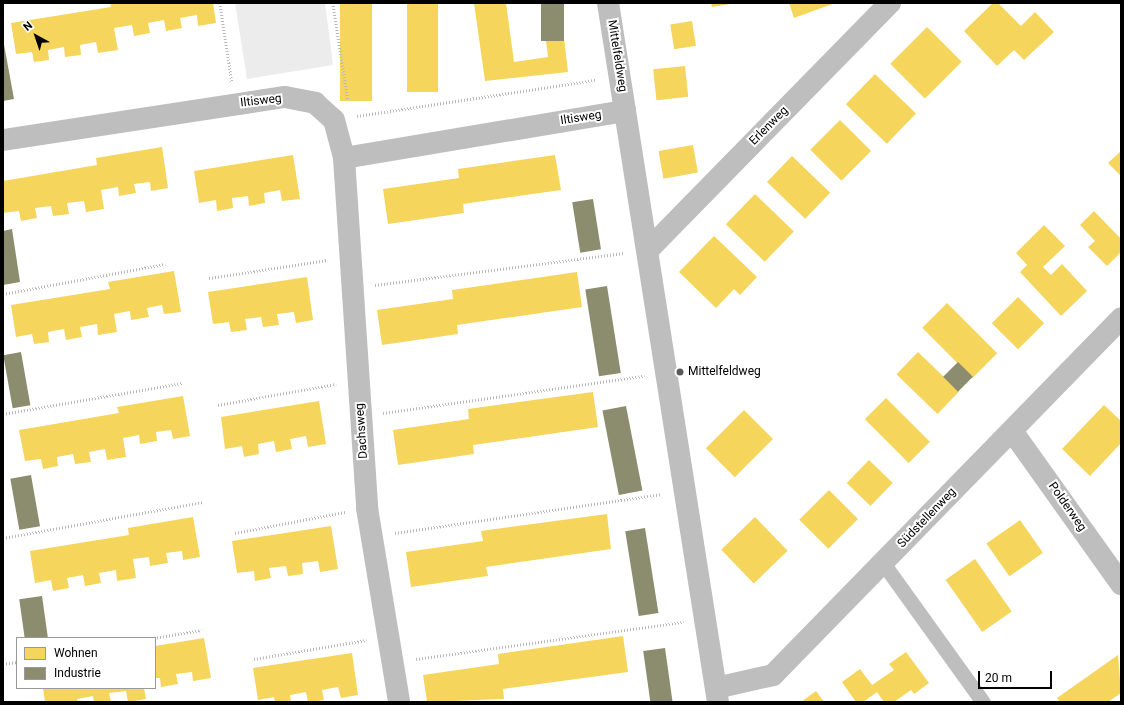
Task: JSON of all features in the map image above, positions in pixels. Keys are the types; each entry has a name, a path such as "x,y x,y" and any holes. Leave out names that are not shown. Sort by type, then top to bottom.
{"street":[{"name":"Mittelfeldweg","path":"608,3 717,695"},
{"name":"Erlenweg","path":"648,250 890,3"},
{"name":"Iltisweg","path":"3,140 286,97 315,103 334,120 344,158 625,111"},
{"name":"Dachsweg","path":"344,158 367,508 399,702"},
{"name":"Südstellenweg","path":"717,695 774,675 1121,319"},
{"name":"Polderweg","path":"1012,431 1121,584"}],"lane":[{"path":"883,563 983,702"}],"path":[{"path":"220,3 236,104"},
{"path":"334,3 348,102"},
{"path":"350,117 620,76"},
{"path":"353,288 648,250"},
{"path":"208,278 350,256"},
{"path":"3,294 165,264"},
{"path":"361,416 666,373"},
{"path":"218,405 359,380"},
{"path":"3,414 182,383"},
{"path":"372,536 685,490"},
{"path":"3,538 204,502"},
{"path":"235,533 367,508"},
{"path":"392,662 705,619"},
{"path":"156,638 201,630"},
{"path":"254,659 388,636"},
{"path":"3,664 16,662"}],"shaded area":[{"path":"235,3 325,3 333,65 247,79"}],"building: Wohnen":[{"path":"110,3 213,3 216,23 198,26 197,15 180,18 182,28 166,31 164,20 148,23 150,33 134,36 132,25 114,28 118,50 98,53 96,42 80,45 81,55 65,57 64,47 48,50 49,60 34,62 32,52 16,54 11,23 111,7"},
{"path":"340,3 372,3 372,101 340,101"},
{"path":"407,3 438,3 438,92 407,92"},
{"path":"474,3 506,3 514,62 548,57 546,41 564,38 568,72 485,81"},
{"path":"711,3 730,3 730,4 712,7"},
{"path":"789,3 835,3 794,18"},
{"path":"993,3 998,3 1021,26 1035,12 1054,32 1024,60 1014,50 997,66 964,31"},
{"path":"692,21 696,46 674,49 670,24"},
{"path":"927,27 962,62 925,98 890,64"},
{"path":"685,66 688,97 656,100 653,69"},
{"path":"875,74 916,114 887,144 846,104"},
{"path":"840,120 871,151 841,181 810,150"},
{"path":"693,145 698,173 663,179 659,151"},
{"path":"162,147 168,188 151,191 150,182 134,184 136,193 119,196 118,187 101,190 104,209 86,212 84,201 67,203 69,214 53,216 51,206 35,208 37,218 21,221 19,211 3,213 3,181 97,165 96,158"},
{"path":"1121,151 1121,176 1108,163"},
{"path":"293,155 300,199 282,201 280,190 264,193 265,203 249,206 248,196 232,198 233,208 217,211 216,200 199,203 194,171"},
{"path":"555,155 561,190 463,204 464,213 388,224 383,189 459,178 458,169"},
{"path":"792,156 830,193 805,219 767,182"},
{"path":"755,194 794,232 765,262 726,224"},
{"path":"1094,211 1121,239 1121,252 1107,266 1088,247 1095,241 1080,225"},
{"path":"1044,225 1065,246 1043,267 1051,275 1062,264 1087,291 1061,316 1020,272 1027,265 1016,253"},
{"path":"714,236 757,277 740,295 734,289 716,308 679,272"},
{"path":"174,271 181,312 164,314 162,305 147,308 149,317 131,320 130,311 114,314 117,332 98,335 97,324 80,327 82,337 66,340 64,329 48,332 49,342 34,344 32,334 16,337 11,305 110,289 108,282"},
{"path":"577,272 582,307 457,325 458,334 382,345 377,310 453,299 452,290"},
{"path":"307,277 313,320 296,323 294,312 277,314 279,325 263,327 261,317 245,319 247,330 231,332 229,322 213,324 208,292"},
{"path":"1018,297 1044,323 1018,349 992,323"},
{"path":"947,303 997,353 972,378 922,328"},
{"path":"918,352 959,392 937,414 896,374"},
{"path":"593,392 598,427 473,445 474,454 398,465 393,430 469,419 468,409"},
{"path":"183,396 190,436 173,439 171,430 156,432 157,441 140,444 139,435 123,438 126,457 107,460 105,449 89,452 91,462 75,464 73,454 57,457 58,466 43,469 41,459 25,461 19,430 119,413 117,407"},
{"path":"886,398 930,442 909,463 865,419"},
{"path":"319,401 326,444 308,447 306,436 290,439 292,449 276,452 274,441 258,444 259,454 244,457 242,446 225,449 221,417"},
{"path":"1104,405 1121,421 1121,443 1090,476 1062,449"},
{"path":"744,410 773,439 735,477 706,448"},
{"path":"869,460 893,483 871,506 847,483"},
{"path":"829,490 858,519 828,549 799,520"},
{"path":"607,514 611,549 486,567 488,576 411,587 406,552 483,541 481,531"},
{"path":"193,517 200,557 183,560 182,551 166,553 168,563 150,566 149,557 133,559 136,578 117,581 116,570 99,573 101,583 85,586 83,575 67,578 69,588 53,591 51,580 35,583 30,551 129,535 128,528"},
{"path":"755,517 788,551 754,583 721,550"},
{"path":"1020,520 1043,553 1009,576 986,544"},
{"path":"331,526 338,569 320,572 318,561 302,563 303,574 288,576 286,566 269,568 271,578 255,581 254,571 237,573 232,541"},
{"path":"975,559 1012,611 982,632 946,580"},
{"path":"623,636 628,672 503,689 504,699 427,702 423,675 499,664 498,654"},
{"path":"204,638 211,678 193,681 192,672 176,674 178,684 161,687 160,678 156,678 156,646"},
{"path":"906,652 929,683 914,694 911,690 894,702 884,702 877,692 863,702 856,702 842,682 860,669 872,685 894,670 889,664"},
{"path":"352,653 358,695 341,698 338,687 322,690 324,700 312,702 308,702 306,692 290,695 291,702 275,702 274,697 258,700 253,668"},
{"path":"1118,655 1121,693 1108,702 1060,702 1057,698"},
{"path":"43,689 144,689 146,699 128,702 126,691 109,693 111,702 94,702 93,696 77,699 78,702 45,702"},
{"path":"816,691 824,702 801,702"}],"building: Industrie":[{"path":"541,3 564,3 564,41 541,41"},
{"path":"3,39 14,99 3,101"},
{"path":"593,199 601,249 580,253 572,202"},
{"path":"12,229 20,282 3,285 3,231"},
{"path":"607,286 621,373 599,376 585,289"},
{"path":"21,352 30,405 13,408 3,355"},
{"path":"958,362 973,377 958,392 943,377"},
{"path":"626,406 642,490 619,495 602,411"},
{"path":"31,475 40,526 19,530 10,479"},
{"path":"645,528 658,613 639,616 625,531"},
{"path":"42,596 48,637 25,637 19,599"},
{"path":"665,648 673,702 650,702 643,651"}],"place":[{"name":"Mittelfeldweg","path":"680,372"}]}
